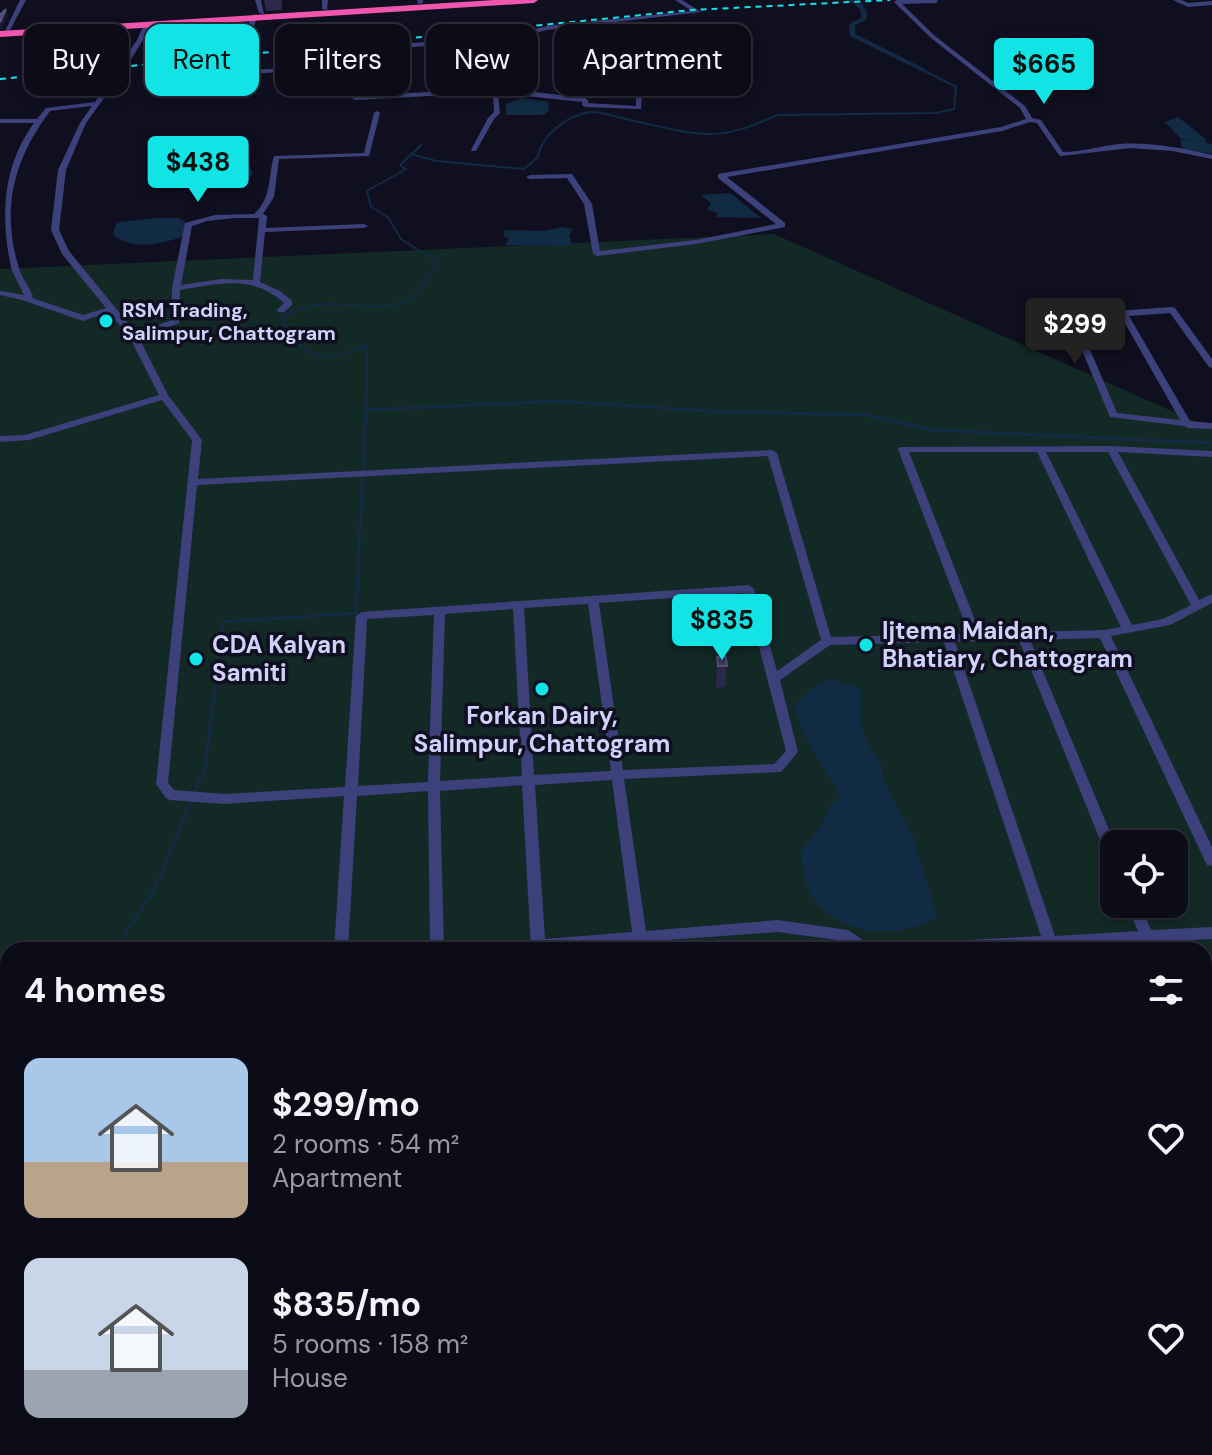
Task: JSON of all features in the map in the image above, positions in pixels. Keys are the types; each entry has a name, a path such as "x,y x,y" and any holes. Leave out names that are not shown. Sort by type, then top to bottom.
{"highway":[{"path":"432,2 467,0"},
{"path":"2,31 258,15 325,4 498,0"},
{"path":"2,31 534,0"}],"street":[{"path":"2,31 23,0"},
{"path":"258,0 258,15 245,48 248,72 275,71"},
{"path":"410,45 511,37 547,28 698,12 678,0"},
{"path":"933,0 936,1 897,2 933,37 1023,107 1030,120"},
{"path":"1176,0 1192,6 1212,3"},
{"path":"147,23 140,40 83,123 62,170 55,230 65,252 134,337 164,396 197,440 162,784 170,795 224,799 352,793 616,775 777,769 792,752 749,589 362,616 352,793 342,942"},
{"path":"474,150 491,118 497,113 495,91 527,91 554,99 585,100 585,105 639,108 639,96"},
{"path":"352,96 392,96"},
{"path":"24,298 29,296 5,242 2,219 4,197 10,180 28,136 53,106 96,104"},
{"path":"256,216 265,210 274,189 276,157 367,155 377,113"},
{"path":"530,177 569,176 588,204 597,254 696,242 782,225 721,176 1002,129 1030,120 1039,121 1061,154 1077,155 1106,148 1158,148 1212,157"},
{"path":"0,121 41,121"},
{"path":"0,180 10,180"},
{"path":"134,337 176,321 176,288 188,225 217,217 263,216 257,281"},
{"path":"261,230 364,226"},
{"path":"176,288 243,279 257,281 289,303 281,310"},
{"path":"0,293 83,318 111,309"},
{"path":"1212,365 1172,310 1072,317 1113,415 1212,426"},
{"path":"1123,313 1188,425"},
{"path":"0,439 26,438 164,396"},
{"path":"976,637 903,449 1111,449 1212,454"},
{"path":"1111,449 1197,606"},
{"path":"1041,451 1128,629"},
{"path":"193,482 772,453 827,641"},
{"path":"774,679 827,641 1104,634 1166,622 1212,598"},
{"path":"593,600 640,937"},
{"path":"518,605 538,942"},
{"path":"437,942 434,787 440,611"},
{"path":"1104,634 1212,861"},
{"path":"1023,636 1103,830"},
{"path":"948,638 1050,942 1212,933"},
{"path":"1139,918 1147,937"},
{"path":"589,942 778,926 848,936 856,942"}],"green space":[{"path":"774,234 1212,429 1212,942 0,942 0,269"}],"water":[{"path":"522,98 548,102 549,111 543,115 506,115 506,104"},
{"path":"1178,117 1207,140 1204,142 1212,144 1212,154 1183,149 1180,140 1193,140 1181,139 1165,122"},
{"path":"223,140 217,152 199,150 173,156 168,146 172,142"},
{"path":"204,163 248,163 253,174 239,180 220,182 186,175 186,168"},
{"path":"730,193 761,218 717,217 717,213 707,209 711,203 700,195"},
{"path":"178,218 187,223 182,237 156,244 137,244 113,234 116,224 120,222"},
{"path":"562,227 573,229 569,236 572,244 505,245 509,239 503,236 505,230 544,231"},
{"path":"834,680 861,688 861,725 869,746 882,765 883,780 913,836 937,917 921,925 886,931 851,926 821,907 806,884 801,851 823,822 830,806 840,797 807,740 794,705 820,682"}],"building":[{"path":"717,657 726,657 727,666 718,666"}],"waterway":[{"path":"852,0 865,12 864,19 852,24 852,35 923,70"},
{"path":"411,154 436,161 524,169 538,157 544,141 557,127 591,112 678,131 720,134 777,115 936,113 954,109 956,87 923,70"},
{"path":"411,154 421,145"},
{"path":"367,390 367,346 328,357 309,352 294,341 284,315 326,304 377,307 397,304 411,297 424,284 438,263 401,239 388,217 371,207 367,191 406,169 400,165 411,154"},
{"path":"366,410 367,390"},
{"path":"366,410 559,401 707,411 866,415 932,430 1212,443"},
{"path":"194,794 205,768 223,622 356,613 366,410"},
{"path":"120,942 156,886 191,801"}],"railway":[{"path":"0,79 692,10 890,0"}],"place":[{"name":"RSM Trading, Salimpur, Chattogram","path":"106,321"},
{"name":"Ijtema Maidan, Bhatiary, Chattogram","path":"866,645"},
{"name":"CDA Kalyan Samiti","path":"196,659"},
{"name":"Forkan Dairy, Salimpur, Chattogram","path":"542,689"}]}
